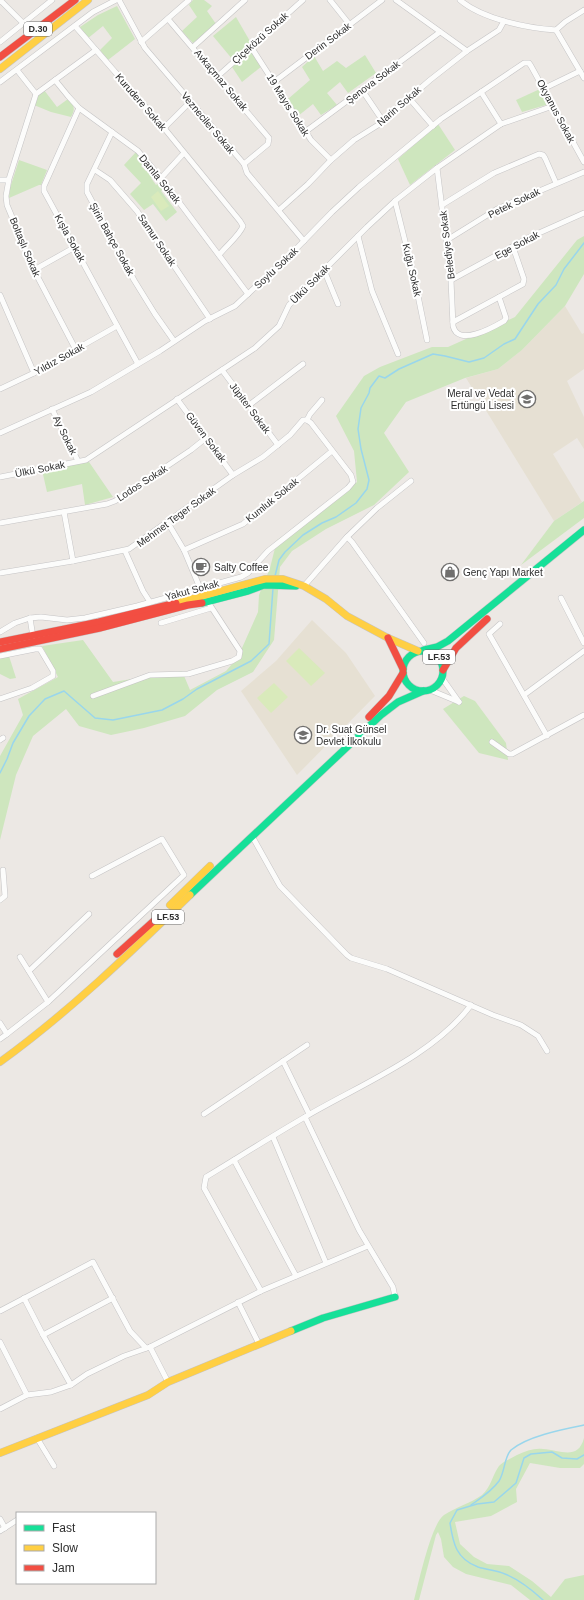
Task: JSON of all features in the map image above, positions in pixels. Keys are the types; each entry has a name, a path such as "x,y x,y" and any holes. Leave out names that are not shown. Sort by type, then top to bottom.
{"main road":[{"name":"D.30","path":"0,57 75,0"},
{"name":"D.30","path":"0,69 88,0"},
{"name":"LF.53","path":"0,1055 50,1015 377,710 397,684 408,657 422,648 436,647 453,638 584,530"},
{"name":"LF.53","path":"0,1062 77,1000 146,937 381,715 398,702 439,683 442,678 443,670 450,656 464,640 584,539"},
{"path":"0,649 33,638 265,582 283,582 304,586 326,599 347,616 388,638 422,648"},
{"path":"0,642 100,628 188,606 210,605 248,591 265,582"},
{"path":"388,638 403,671 407,684 412,688 426,690"},
{"name":"LF.53","path":"422,648 437,656 441,661 443,670"},
{"path":"0,1453 148,1395 168,1382 323,1318 395,1297"}],"street":[{"path":"0,0 23,23"},
{"path":"0,42 52,0"},
{"path":"0,82 99,8 117,0"},
{"name":"Vezneciler Sokak","path":"117,0 141,42 190,102 244,164 247,173 304,241"},
{"path":"141,42 189,0"},
{"path":"193,47 245,0"},
{"name":"Çiçeközü Sokak","path":"218,76 303,0"},
{"path":"330,0 350,25"},
{"name":"Derin Sokak","path":"274,82 382,0"},
{"path":"396,0 467,51"},
{"path":"460,0 473,9 504,21 556,30 584,78"},
{"path":"556,30 565,22 584,10"},
{"name":"Avkaçmaz Sokak","path":"168,19 268,135 269,142 244,164"},
{"name":"Narin Sokak","path":"279,210 304,188 330,160 357,138 383,121 467,51 499,30 504,21"},
{"name":"Kurudere Sokak","path":"75,26 164,128 243,226 241,231 228,243 219,255"},
{"name":"Şenova Sokak","path":"305,132 440,32"},
{"name":"19 Mayıs Sokak","path":"250,47 313,144 330,160"},
{"path":"17,70 36,94 96,50"},
{"name":"Okyanus Sokak","path":"526,63 531,65 545,88 553,106 584,162"},
{"name":"Soylu Sokak","path":"0,433 87,394 210,319 232,308 359,187 433,126 481,92 526,63"},
{"path":"545,88 580,71"},
{"name":"Damla Sokak","path":"55,80 79,108 134,148 161,178 248,294"},
{"path":"362,90 383,121"},
{"path":"481,92 501,124"},
{"name":"Boltaşlı Sokak","path":"36,94 8,180 6,196 7,205 34,270 76,350"},
{"path":"409,98 433,126"},
{"path":"164,128 190,102"},
{"name":"Ülkü Sokak","path":"0,477 86,460 222,370 266,339 281,324 289,305 395,200 436,168 501,124 553,106"},
{"name":"Kışla Sokak","path":"79,108 44,189 138,364"},
{"name":"Şirin Bahçe Sokak","path":"112,132 87,186 88,195 134,280 174,341"},
{"path":"161,178 184,153"},
{"path":"442,205 494,173 539,154 542,154 545,158 556,183"},
{"name":"Belediye Sokak","path":"436,168 447,240 453,322"},
{"name":"Samur Sokak","path":"95,170 110,180 137,211 210,319"},
{"name":"Petek Sokak","path":"447,240 497,209 584,172"},
{"path":"0,180 8,180"},
{"name":"Kuğu Sokak","path":"395,200 415,281 427,340"},
{"name":"Ege Sokak","path":"451,280 530,237 584,213"},
{"path":"358,236 372,291 398,354"},
{"path":"34,270 75,247"},
{"path":"499,297 506,320 476,334 464,336 456,333 453,322 524,282 513,247"},
{"path":"324,270 338,304"},
{"path":"0,295 34,373"},
{"name":"Yıldız Sokak","path":"0,389 34,373 117,326"},
{"path":"248,406 302,364"},
{"name":"Jüpiter Sokak","path":"222,370 278,445"},
{"name":"Güven Sokak","path":"178,399 233,475"},
{"name":"Mehmet Teger Sokak","path":"0,573 125,551 135,546 233,475 259,460 293,432 303,420 307,420 322,400"},
{"name":"Ay Sokak","path":"52,409 78,461"},
{"path":"307,420 311,423 332,451"},
{"name":"Lodos Sokak","path":"0,523 107,504 115,501 191,450 206,438"},
{"name":"Yakut Sokak","path":"0,632 15,623 30,618 41,617 73,620 104,614 246,574 265,553 348,488 353,482 350,475 332,451"},
{"name":"Kumluk Sokak","path":"184,550 243,524 332,451"},
{"path":"304,586 347,537 377,508 411,481"},
{"path":"64,512 73,561"},
{"path":"168,523 184,550 200,588"},
{"path":"347,537 352,542 422,648"},
{"path":"125,551 143,591 150,602"},
{"path":"561,598 584,643"},
{"path":"93,696 150,675 188,674 232,661 239,657 240,651 210,605 161,623"},
{"path":"30,618 33,638"},
{"path":"500,624 490,634 547,736"},
{"path":"0,656 40,649 53,671 54,676 32,688 0,699"},
{"path":"524,695 584,651"},
{"path":"426,690 459,702 442,678"},
{"path":"492,742 509,754 512,754 584,715"},
{"path":"252,836 280,886 346,955 351,958 387,969 521,1025 538,1036 547,1051"},
{"path":"0,1039 48,1002 184,875 162,839 92,876"},
{"path":"0,900 5,896 3,870"},
{"path":"29,971 89,914"},
{"path":"20,957 48,1002"},
{"path":"261,1291 204,1188 206,1177 307,1116 421,1051 463,1016 471,1005"},
{"path":"0,1023 7,1034"},
{"path":"204,1114 307,1045"},
{"path":"283,1061 348,1208 368,1246 393,1287 395,1297"},
{"path":"273,1137 326,1263"},
{"path":"234,1160 296,1276"},
{"path":"0,1408 27,1395 50,1392 71,1385 87,1374 124,1356 148,1348 261,1291 368,1246"},
{"path":"0,1311 93,1262 130,1331 148,1348 168,1382"},
{"path":"24,1298 71,1385"},
{"path":"43,1335 113,1298"},
{"path":"238,1302 259,1344"},
{"path":"0,1342 27,1395"},
{"path":"37,1438 54,1466"},
{"path":"0,1519 5,1528"},
{"path":"0,1531 16,1521"}],"shaded area":[{"name":"Meral ve Vedat Ertüngü Lisesi","path":"565,306 582,334 584,333 584,369 567,381 584,417 584,449 577,438 553,454 582,502 554,521 466,378 498,369 522,350"},
{"name":"Dr. Suat Günsel Devlet İlkokulu","path":"312,620 346,653 375,696 297,775 241,691 276,661"}],"green space":[{"path":"193,0 204,0 212,6 207,11 216,24 193,43 182,31 197,17 189,5"},
{"path":"117,6 135,39 108,60 100,50 112,38 103,26 87,39 80,27 98,15"},
{"path":"236,17 251,43 233,60 213,36"},
{"path":"251,51 262,66 242,82 232,67"},
{"path":"365,55 376,73 348,93 340,82 327,93 337,105 321,115 313,104 298,116 288,99 310,80 302,67 314,56 323,71 337,61 346,68"},
{"path":"540,89 547,103 546,105 522,112 516,100"},
{"path":"44,90 57,107 68,99 74,107 71,117 51,112 34,105 37,96"},
{"path":"438,124 455,150 410,185 398,159"},
{"path":"136,152 145,162 141,166 146,171 149,169 155,176 151,178 156,185 160,182 165,188 161,191 177,212 166,221 153,204 144,210 130,194 141,183 124,165"},
{"path":"19,160 47,170 41,185 9,198 10,188"},
{"path":"158,191 169,206 161,211 151,197"},
{"path":"584,236 584,274 565,306 522,350 498,369 465,378 406,402 384,433 409,472 374,505 326,529 292,551 280,567 274,640 253,672 217,690 185,716 144,728 111,735 79,726 66,709 33,736 16,775 0,840 0,756 23,715 18,699 58,677 42,646 83,640 113,682 182,671 190,690 226,671 238,657 258,612 259,595 270,568 277,540 332,502 357,482 354,451 336,416 364,376 380,367 432,347 448,347 515,317 577,240"},
{"path":"89,462 113,497 85,505 82,484 47,492 42,470"},
{"path":"584,501 584,518 521,565 554,521"},
{"path":"299,648 325,673 311,686 286,661"},
{"path":"9,656 16,678 10,679 0,674 0,658"},
{"path":"274,683 288,697 271,713 257,698"},
{"path":"464,696 475,701 506,743 508,760 479,753 443,709"},
{"path":"584,1438 584,1464 580,1468 560,1468 530,1463 516,1489 517,1502 491,1516 455,1522 460,1544 474,1557 487,1564 509,1566 532,1581 551,1597 565,1579 584,1575 584,1600 530,1600 511,1585 466,1574 453,1567 444,1557 441,1539 438,1532 419,1600 414,1600 430,1541 439,1520 444,1515 482,1495 488,1488 499,1466 507,1460 524,1452 536,1449 573,1452 581,1445"}],"waterway":[{"path":"275,576 279,560 285,552 303,535 322,523 336,517 356,503 367,489 369,480 361,449 358,429 361,408 370,388 379,376 385,378 399,369 433,354 469,362 484,358 504,344 515,339 538,304 556,285 564,269 584,243"},
{"path":"0,773 13,743 29,716 45,699 64,691 95,718 113,720 162,710 183,699 197,689 251,661 269,644 273,588"},
{"path":"471,1505 496,1485 501,1477 509,1453 518,1445 536,1437 584,1425"},
{"path":"543,1600 516,1579 498,1572 478,1567 465,1560 460,1555 454,1544 450,1523 457,1510 477,1504 494,1502 516,1483 524,1458 531,1454 552,1452 562,1458 577,1459 584,1455"}],"traffic: fast":[{"path":"424,650 437,647 448,641 584,530"},
{"path":"202,603 248,591 264,585 296,586"},
{"path":"427,651 434,654 440,660 443,671 442,679 434,688 427,691 419,691 412,688 404,679 403,667 406,660 415,652 427,651"},
{"path":"190,895 381,715 398,702 423,691"},
{"path":"291,1331 323,1318 395,1297"}],"traffic: slow":[{"path":"0,69 88,0"},
{"path":"176,603 265,579 283,579 304,586 326,599 347,616 388,638 418,651"},
{"path":"170,905 210,866"},
{"path":"0,1062 74,1003 121,961 190,895"},
{"path":"0,1453 148,1395 168,1382 291,1331"}],"traffic: jam":[{"path":"0,57 75,0"},
{"path":"0,642 99,622 176,603"},
{"path":"0,649 100,628 188,605 202,603"},
{"path":"443,670 456,648 487,619"},
{"path":"388,638 403,669"},
{"path":"369,717 389,696 403,673"},
{"path":"117,954 157,918"}],"place":[{"name":"Meral ve Vedat Ertüngü Lisesi","path":"527,399"},
{"name":"Salty Coffee","path":"201,567"},
{"name":"Genç Yapı Market","path":"450,572"},
{"name":"Dr. Suat Günsel Devlet İlkokulu","path":"303,735"}]}
